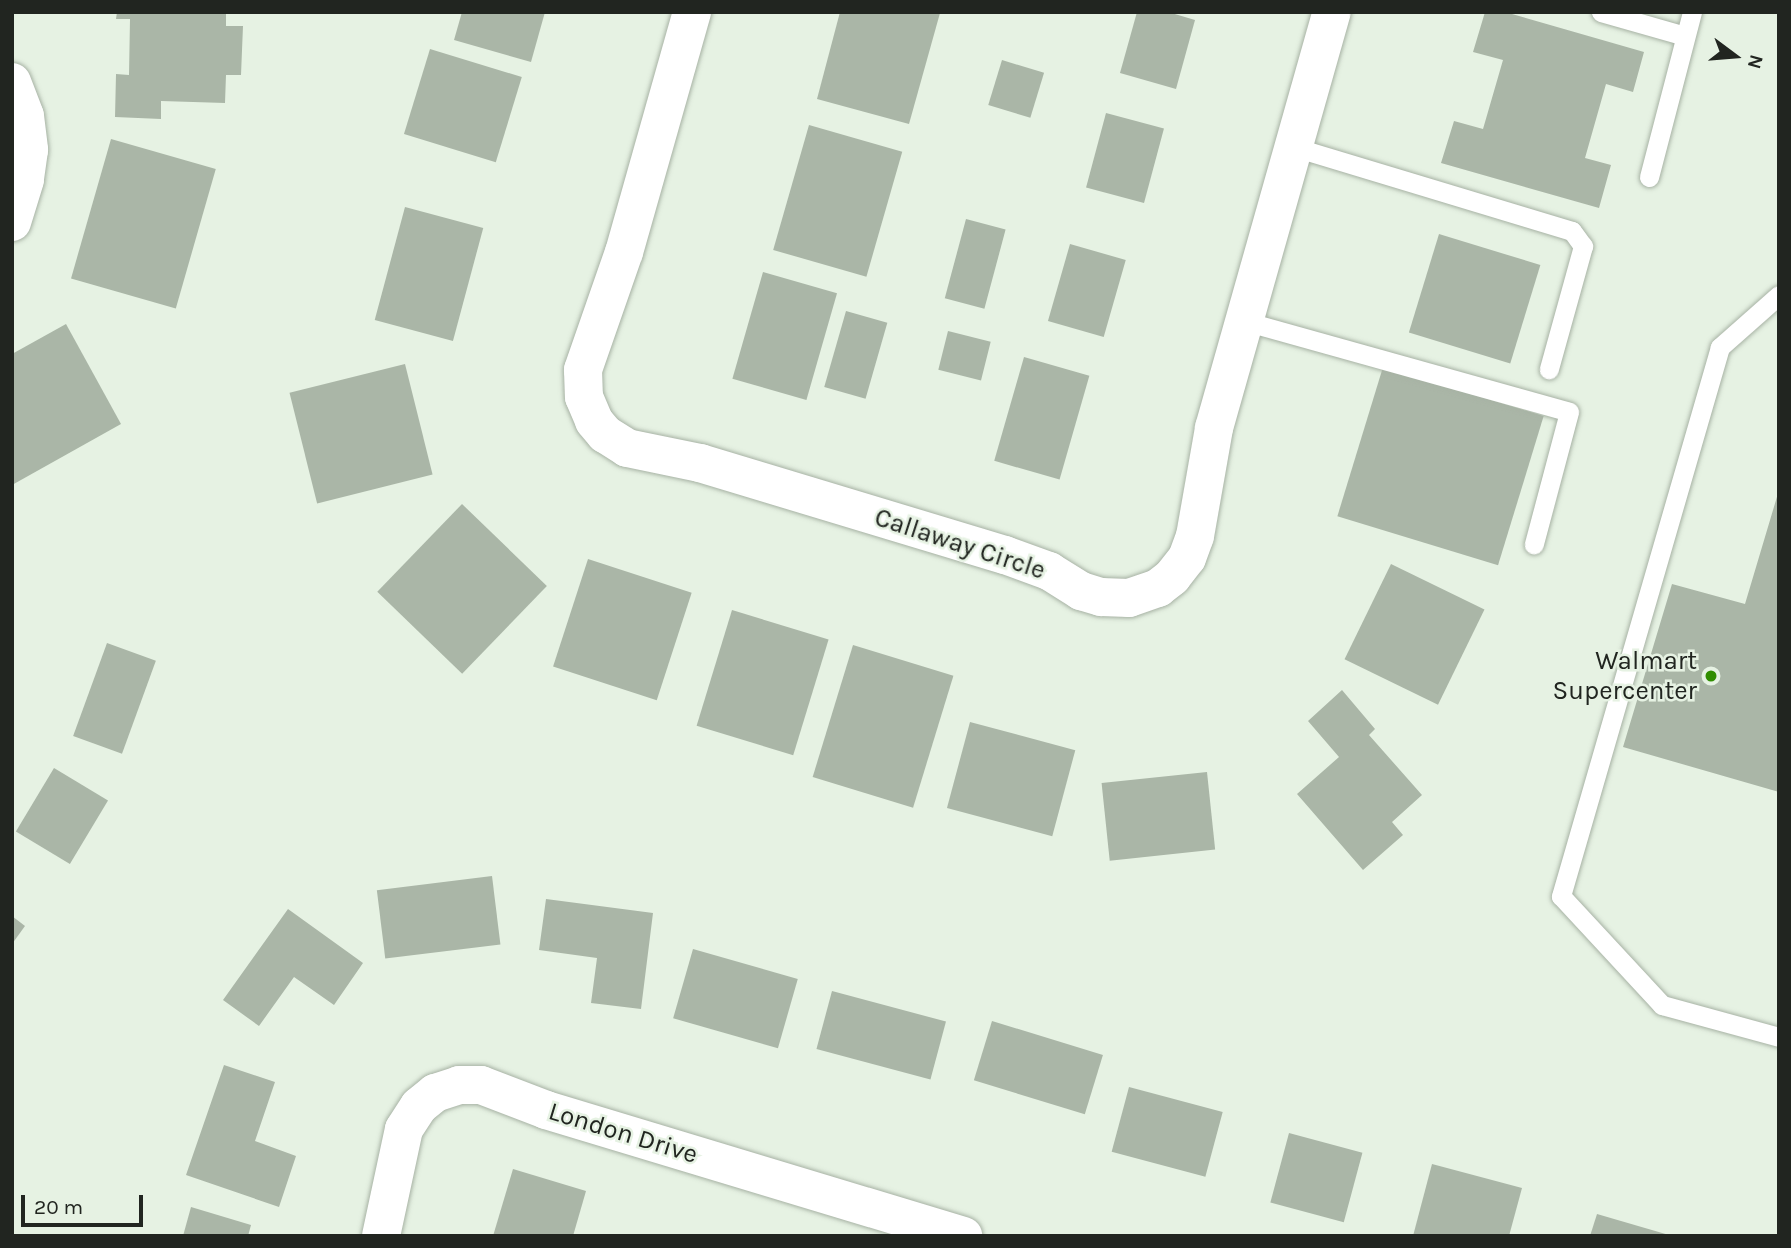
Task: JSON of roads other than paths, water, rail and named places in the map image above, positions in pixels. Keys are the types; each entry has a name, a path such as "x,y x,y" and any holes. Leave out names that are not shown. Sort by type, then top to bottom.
{"street":[{"name":"Callaway Circle","path":"692,12 624,252 583,370 584,397 594,421 605,434 626,448 700,463 1005,555 1049,571 1082,591 1101,597 1129,598 1158,588 1172,577 1187,558 1195,536 1214,428 1332,12"},
{"path":"12,82 25,116 29,150 25,180 12,222"},
{"name":"London Drive","path":"381,1236 404,1129 419,1106 435,1093 459,1084 481,1085 546,1110 963,1236"}],"lane":[{"path":"1601,12 1685,36"},
{"path":"1648,177 1692,12"},
{"path":"1294,147 1572,231 1583,246 1549,369"},
{"path":"1779,295 1720,347 1561,896 1662,1004 1779,1037"},
{"path":"1244,321 1569,412 1534,544"}],"place":[{"name":"Walmart Supercenter","path":"1711,676"}]}
